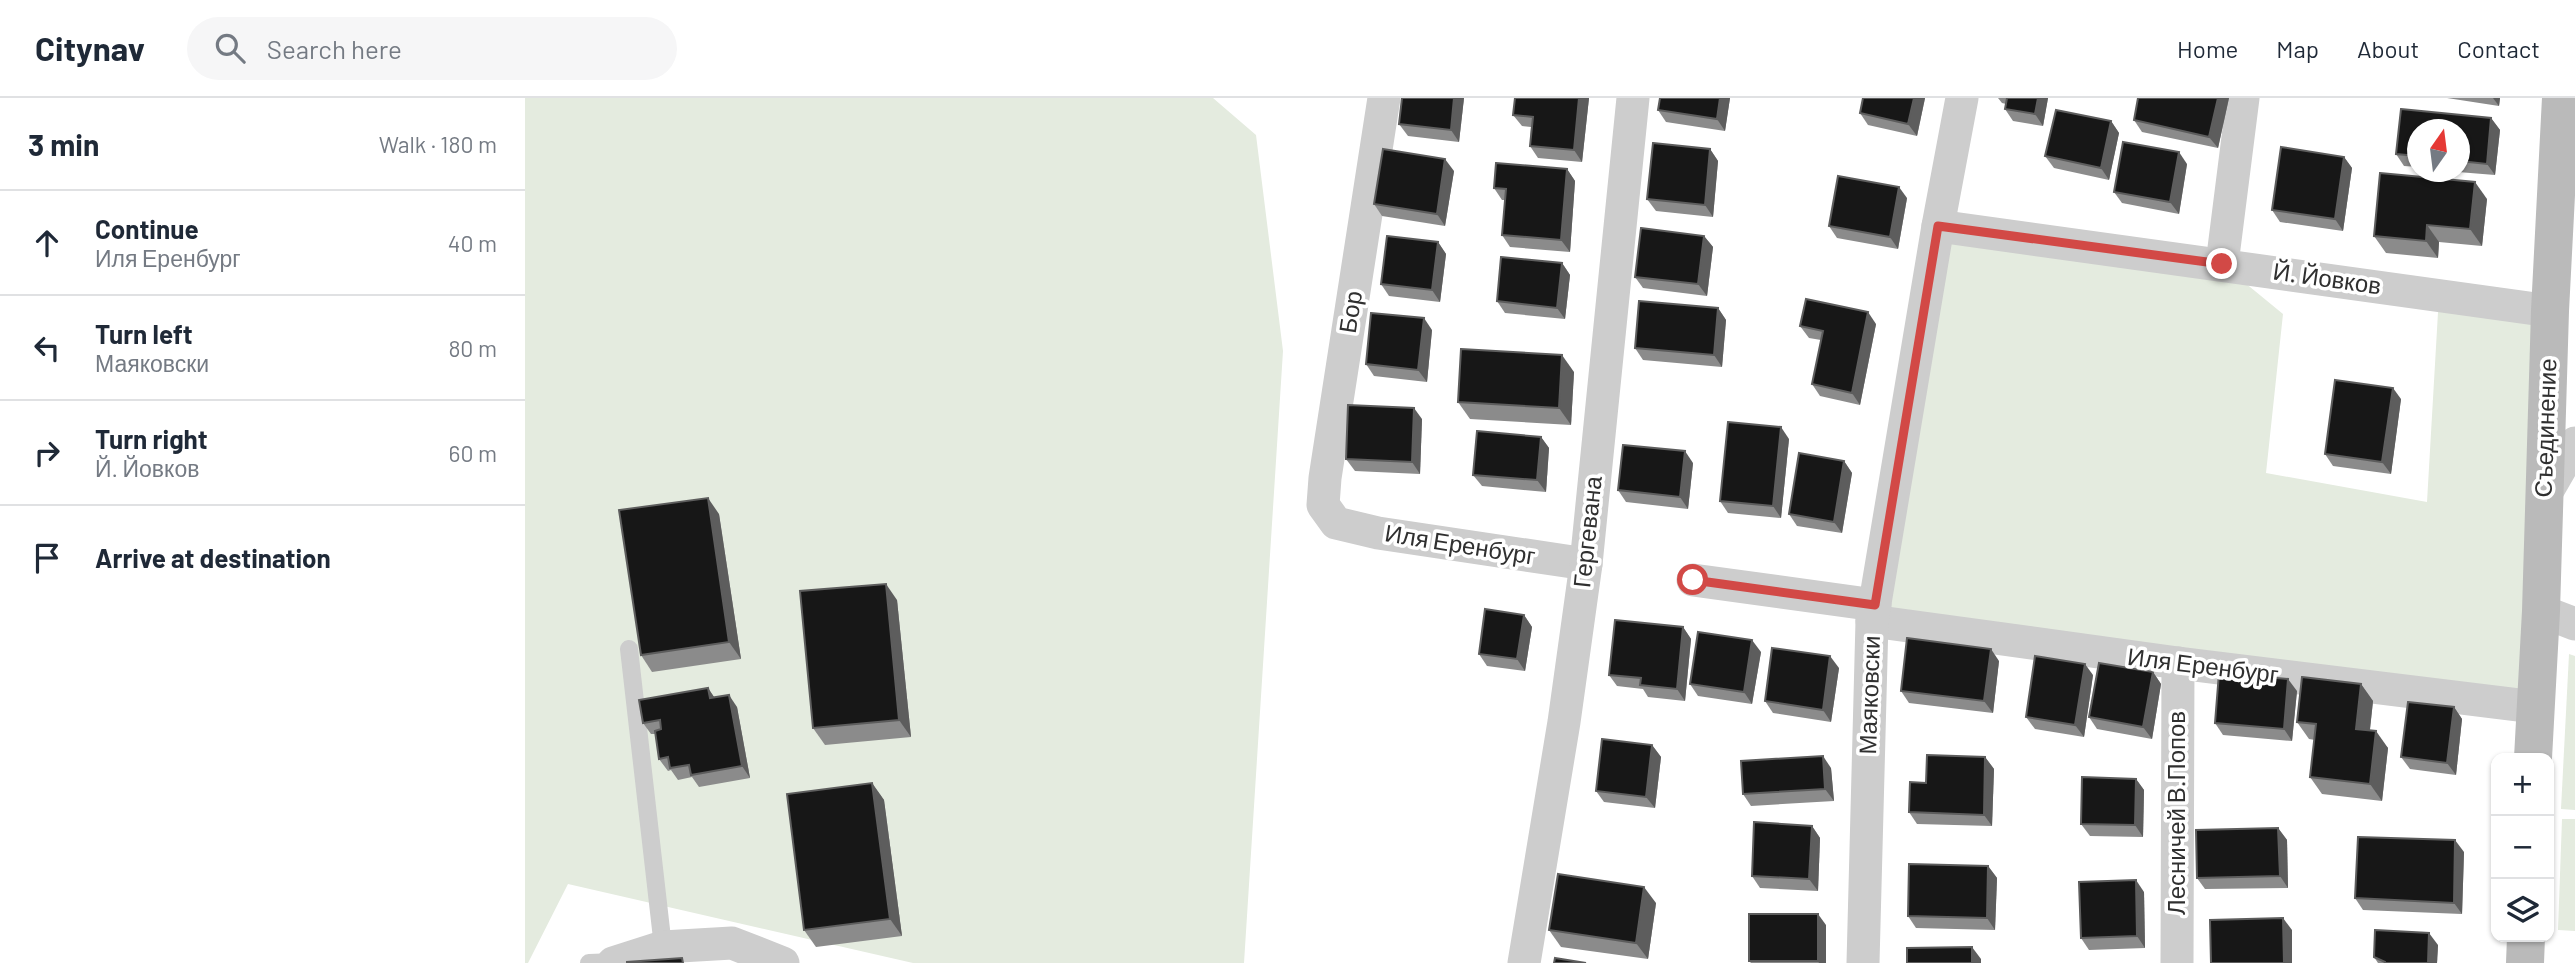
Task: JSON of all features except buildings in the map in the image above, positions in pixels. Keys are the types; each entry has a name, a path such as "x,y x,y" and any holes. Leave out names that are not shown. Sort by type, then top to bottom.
{"street":[{"name":"Бор","path":"1336,523 1323,505 1325,478 1384,98"},
{"name":"Гергевана","path":"1524,963 1564,722 1585,564 1633,98"},
{"name":"Маяковски","path":"1863,963 1874,613 1962,98"},
{"path":"2222,264 2243,98"},
{"name":"Съединение","path":"2533,753 2535,707 2558,618 2545,495 2550,310 2561,98"},
{"name":"Й. Йовков","path":"1938,226 2550,310"},
{"path":"2545,495 2575,443"},
{"name":"Иля Еренбург","path":"1336,523 1378,533 1585,564"},
{"name":"Иля Еренбург","path":"1693,580 2178,663 2535,707"},
{"name":"Лесничей В.Попов","path":"2177,963 2178,663"},
{"path":"2525,963 2526,942"},
{"path":"606,963 663,947 732,943 783,963"}],"lane":[{"path":"629,649 663,947"}],"shaded area":[{"path":"525,98 1213,98 1256,135 1283,351 1244,963 913,963 568,884 528,963 525,963"},
{"path":"1938,226 2222,264 2283,314 2266,473 2427,502 2439,295 2550,311 2535,707 1872,621"},
{"path":"2569,654 2575,656 2575,810 2561,809"},
{"path":"2562,819 2575,819 2575,931 2558,930"}],"route":[{"path":"1693,580 1875,605 1938,226 2222,264"}]}
